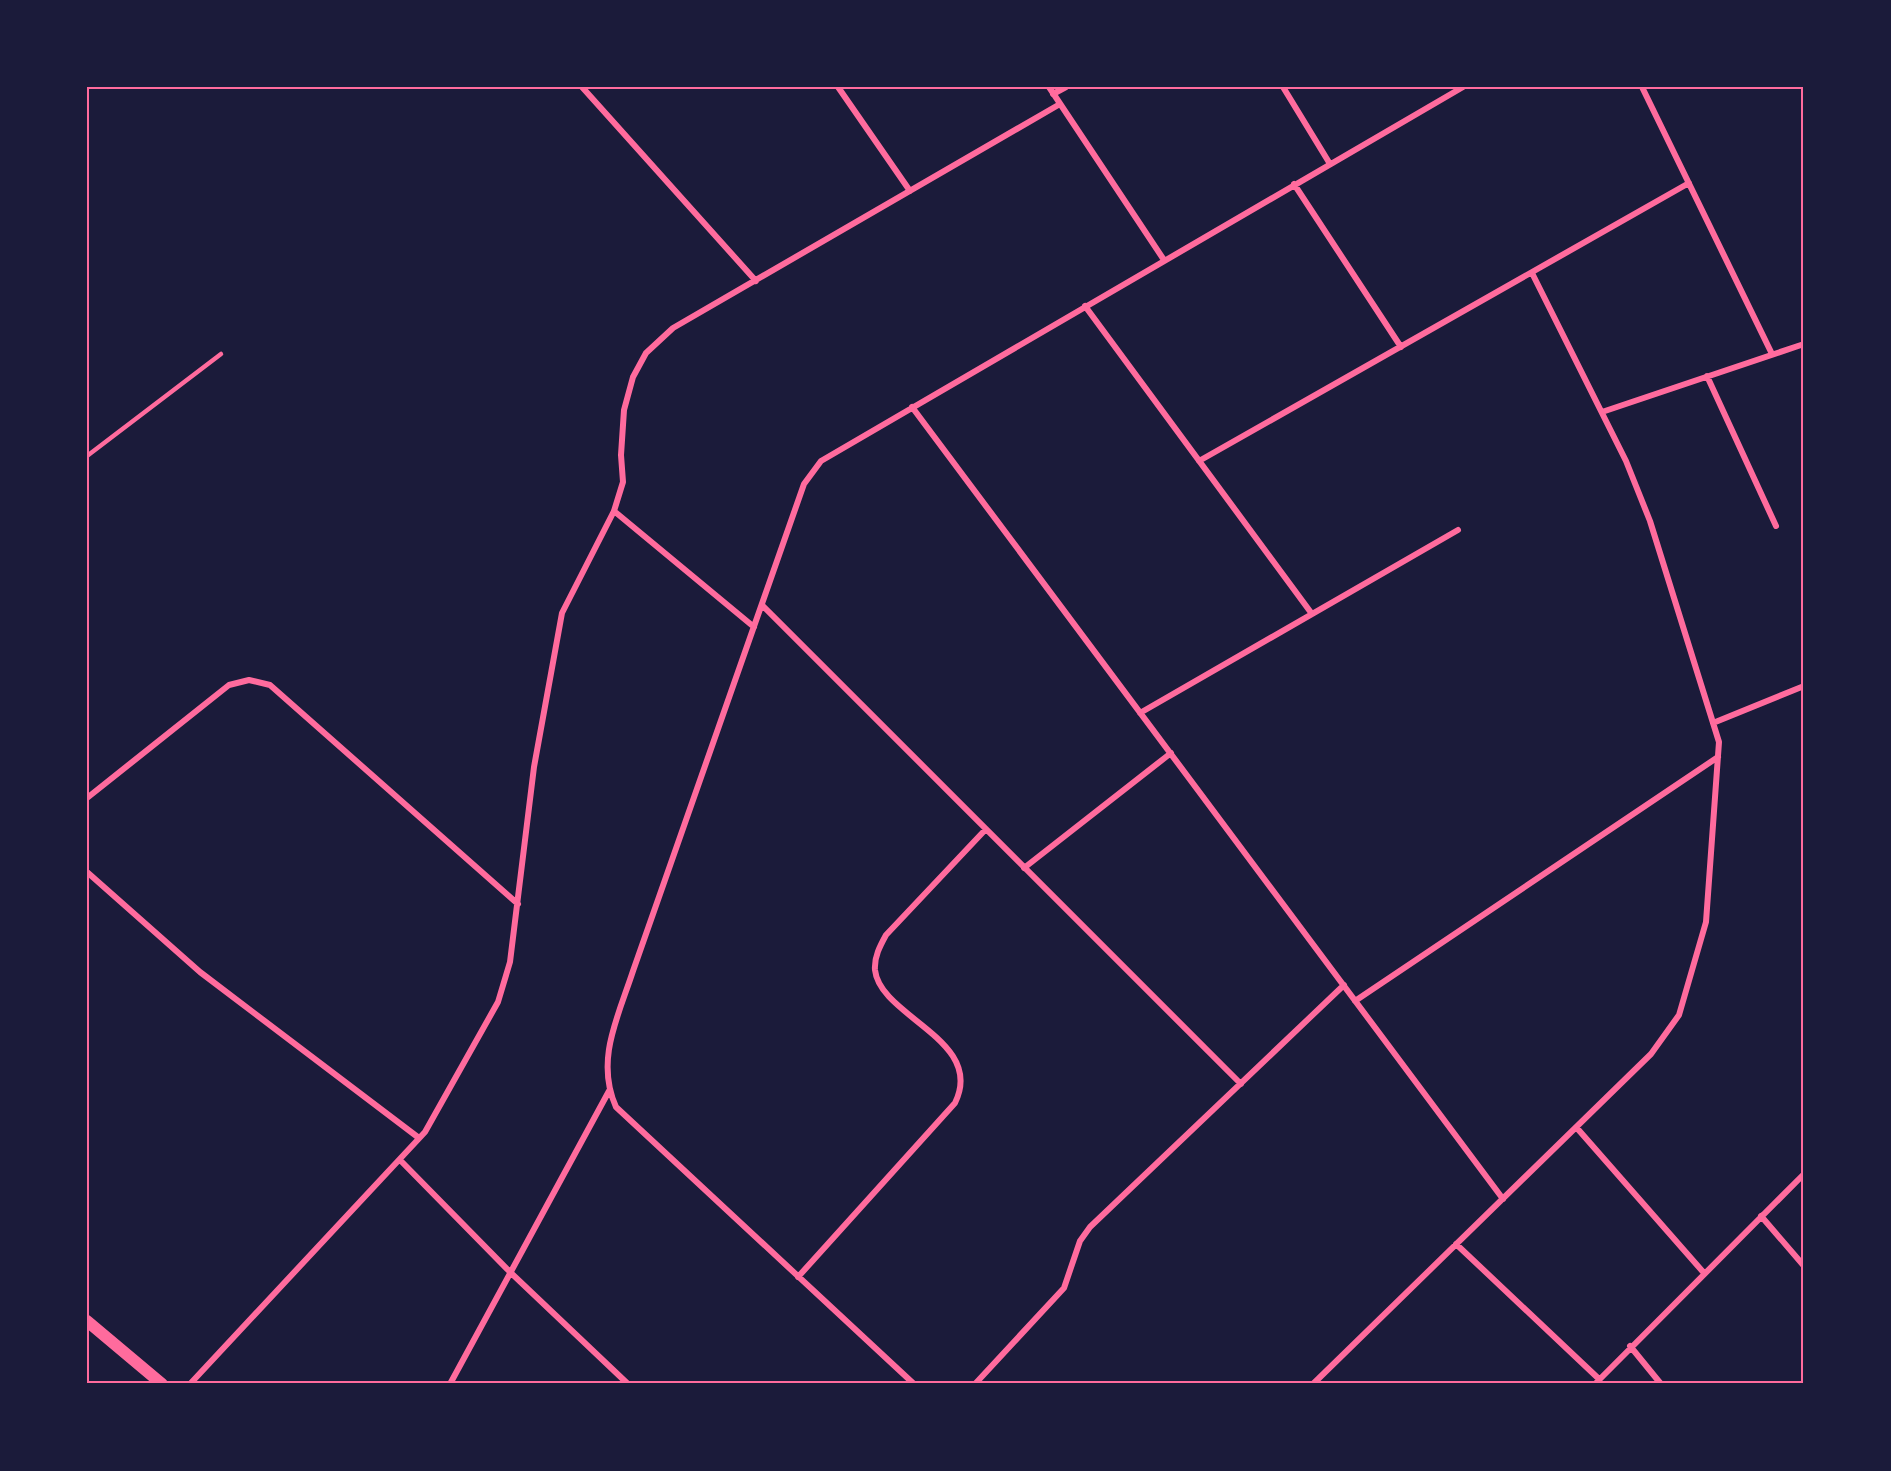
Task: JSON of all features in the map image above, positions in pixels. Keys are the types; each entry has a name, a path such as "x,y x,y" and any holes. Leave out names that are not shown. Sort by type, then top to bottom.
{"main road":[{"path":"87,1321 162,1384"}],"street":[{"path":"582,87 756,281"},
{"path":"838,87 910,191"},
{"path":"1049,87 1164,260"},
{"path":"1053,94 1066,87"},
{"path":"1283,87 1330,164"},
{"path":"914,1384 616,1107 609,1091 605,1070 606,1050 800,495 814,467 1085,306 1463,87"},
{"path":"1642,87 1772,354"},
{"path":"190,1384 419,1138 439,1111 498,1002 510,962 534,767 561,613 614,511 623,482 621,455 624,410 633,377 646,353 673,328 1060,104"},
{"path":"1199,461 1689,183"},
{"path":"1294,184 1401,347"},
{"path":"1313,1384 1651,1054 1679,1015 1706,922 1719,742 1650,521 1626,461 1532,273"},
{"path":"1085,306 1312,614"},
{"path":"1602,412 1804,344"},
{"path":"1707,376 1776,526"},
{"path":"912,408 1503,1199"},
{"path":"614,511 754,627"},
{"path":"1140,713 1458,530"},
{"path":"762,605 1241,1084"},
{"path":"87,798 229,686 249,680 270,685 518,904"},
{"path":"1713,723 1804,686"},
{"path":"1024,867 1170,753"},
{"path":"1355,1001 1718,757"},
{"path":"798,1277 955,1103 962,1090 958,1071 948,1048 882,988 875,970 877,951 886,935 986,829"},
{"path":"87,872 200,972 419,1138"},
{"path":"975,1384 1064,1288 1080,1241 1090,1227 1344,985"},
{"path":"450,1384 609,1091"},
{"path":"1576,1127 1704,1273"},
{"path":"400,1161 510,1272 628,1384"},
{"path":"1456,1244 1597,1382 1630,1346 1804,1173"},
{"path":"1761,1216 1804,1266"},
{"path":"1630,1346 1661,1384"}],"lane":[{"path":"87,456 221,354"}]}
